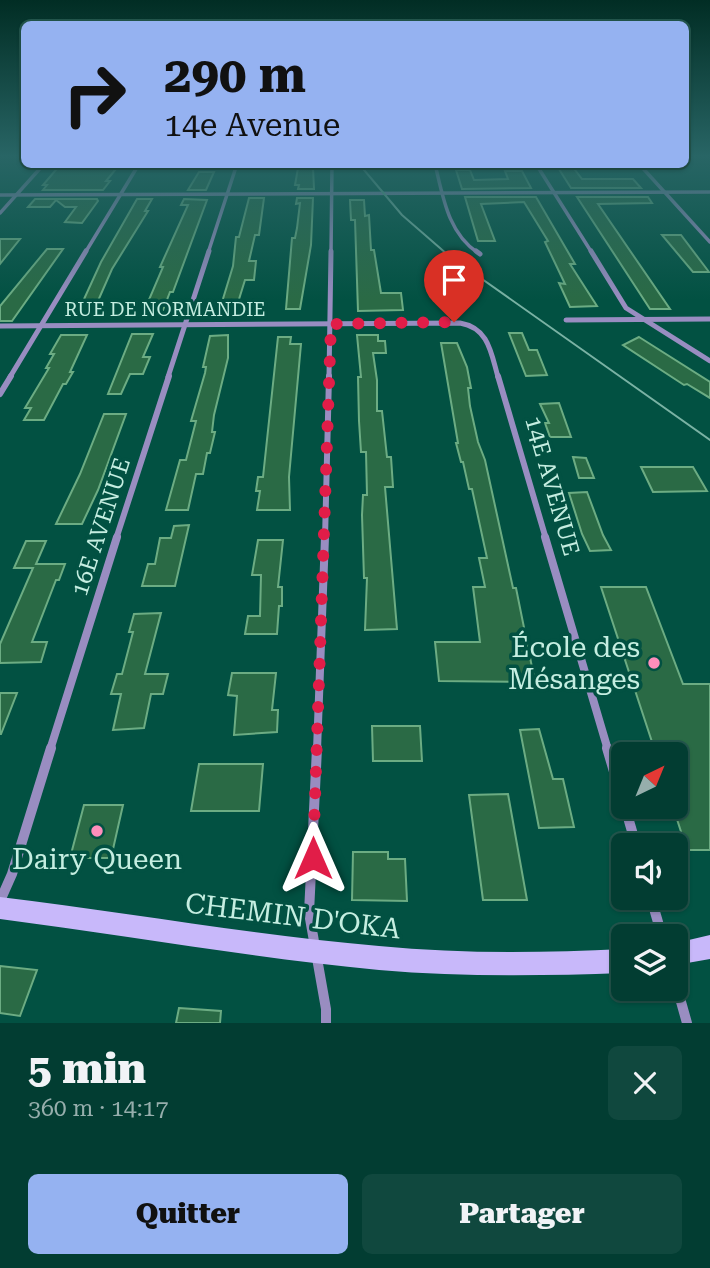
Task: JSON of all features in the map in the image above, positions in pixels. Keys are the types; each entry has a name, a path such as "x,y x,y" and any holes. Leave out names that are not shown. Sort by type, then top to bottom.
{"main road":[{"name":"CHEMIN D'OKA","path":"0,908 316,951 466,963 611,961"},
{"path":"688,952 710,947"}],"street":[{"path":"0,394 114,205"},
{"name":"16E AVENUE","path":"0,901 12,874 82,646 224,205"},
{"path":"326,1023 326,1009 309,914 320,692 332,205"},
{"path":"446,205 454,231 467,247 480,254"},
{"path":"560,205 626,308 710,360"},
{"path":"676,205 710,242"},
{"path":"566,320 710,319"},
{"name":"14E AVENUE","path":"331,324 454,322 470,324 484,334 611,762"},
{"name":"RUE DE NORMANDIE","path":"0,326 331,324"},
{"path":"681,1001 687,1023"}],"building":[{"path":"30,205 52,205 50,207 28,207"},
{"path":"62,205 95,205 82,223 65,222 76,207"},
{"path":"134,205 149,205 145,211 148,211 112,269 94,310 79,310 101,262"},
{"path":"181,205 205,205 173,292 170,292 163,310 145,309 163,267 160,267 188,205"},
{"path":"247,205 263,205 259,235 255,235 249,261 256,261 254,280 245,280 235,312 219,312 233,266 236,237 239,237"},
{"path":"300,205 313,205 311,245 300,309 286,309 292,238 295,238"},
{"path":"350,205 364,205 365,216 369,215 371,250 374,250 381,293 401,293 403,310 358,311 355,220 351,220"},
{"path":"467,205 481,205 495,241 478,241"},
{"path":"526,205 541,205 575,264 570,264 597,306 570,307 559,283 565,284 545,242 548,241"},
{"path":"582,205 599,205 670,309 650,309"},
{"path":"662,235 681,235 709,272 693,272"},
{"path":"0,239 20,239 0,264"},
{"path":"47,249 63,249 12,321 0,321 0,306"},
{"path":"509,333 522,333 529,350 537,350 547,375 526,376"},
{"path":"132,334 153,334 143,357 150,357 143,374 130,374 121,394 108,394"},
{"path":"61,335 87,335 70,372 73,372 66,384 63,384 44,420 24,420 31,408 25,408 49,368 46,368 54,354 50,354"},
{"path":"228,335 228,358 214,415 212,432 215,432 203,474 196,474 188,510 166,510 180,460 186,460 196,421 191,421 205,373 206,367 203,367 210,336"},
{"path":"357,335 378,335 378,341 385,341 386,353 373,353 377,380 377,411 382,411 387,457 391,457 393,487 385,487 397,629 365,630 367,578 364,578 362,515 363,495 367,495 366,452 361,452 358,377 361,377"},
{"path":"278,337 291,337 290,344 301,344 289,477 290,510 257,510 260,491 256,491 258,477 263,477"},
{"path":"639,337 710,382 710,398 687,384 684,385 623,345"},
{"path":"441,343 457,343 467,367 471,388 468,388 470,406 485,460 513,588 516,588 535,682 439,681 435,642 480,642 473,587 485,587 479,558 487,558 472,489 469,489 456,443"},
{"path":"559,403 571,437 550,437 545,423 549,423 540,404"},
{"path":"104,414 126,414 98,490 82,524 56,524 80,474"},
{"path":"573,457 586,458 594,478 579,478"},
{"path":"641,467 693,467 707,491 653,492"},
{"path":"587,492 611,550 590,551 582,534 569,493"},
{"path":"189,525 175,586 142,586 148,564 155,564 160,538 171,538 174,526"},
{"path":"258,540 283,540 278,587 282,587 282,606 279,606 277,634 245,634 248,616 260,616 261,575 252,575"},
{"path":"26,541 46,541 36,564 65,564 32,642 47,642 41,662 0,663 0,644 33,568 14,568"},
{"path":"601,587 646,587 683,684 710,684 710,850 688,850 688,833 681,833 677,819 688,819 688,742 652,742"},
{"path":"161,613 145,674 168,674 163,694 151,694 144,728 113,730 121,694 111,694 117,674 122,674 133,632 129,632 134,614"},
{"path":"232,673 276,673 272,710 278,710 277,732 234,735 237,696 228,695"},
{"path":"0,693 17,693 1,734 0,734"},
{"path":"372,726 420,726 422,761 373,761"},
{"path":"539,729 553,779 563,779 574,827 539,828 520,730"},
{"path":"199,764 263,764 259,811 191,811"},
{"path":"508,794 527,900 483,900 469,795"},
{"name":"Dairy Queen","path":"84,805 123,805 111,858 70,858"},
{"path":"353,852 388,852 388,859 405,859 407,901 352,900"},
{"path":"0,966 37,970 20,1016 0,1013"},
{"path":"179,1008 221,1011 220,1023 176,1023"}],"tram line":[{"path":"393,205 448,255 710,440"}],"place":[{"name":"École des Mésanges","path":"654,663"},
{"name":"Dairy Queen","path":"97,831"}],"route":[{"path":"313,858 331,324 454,322"}]}
